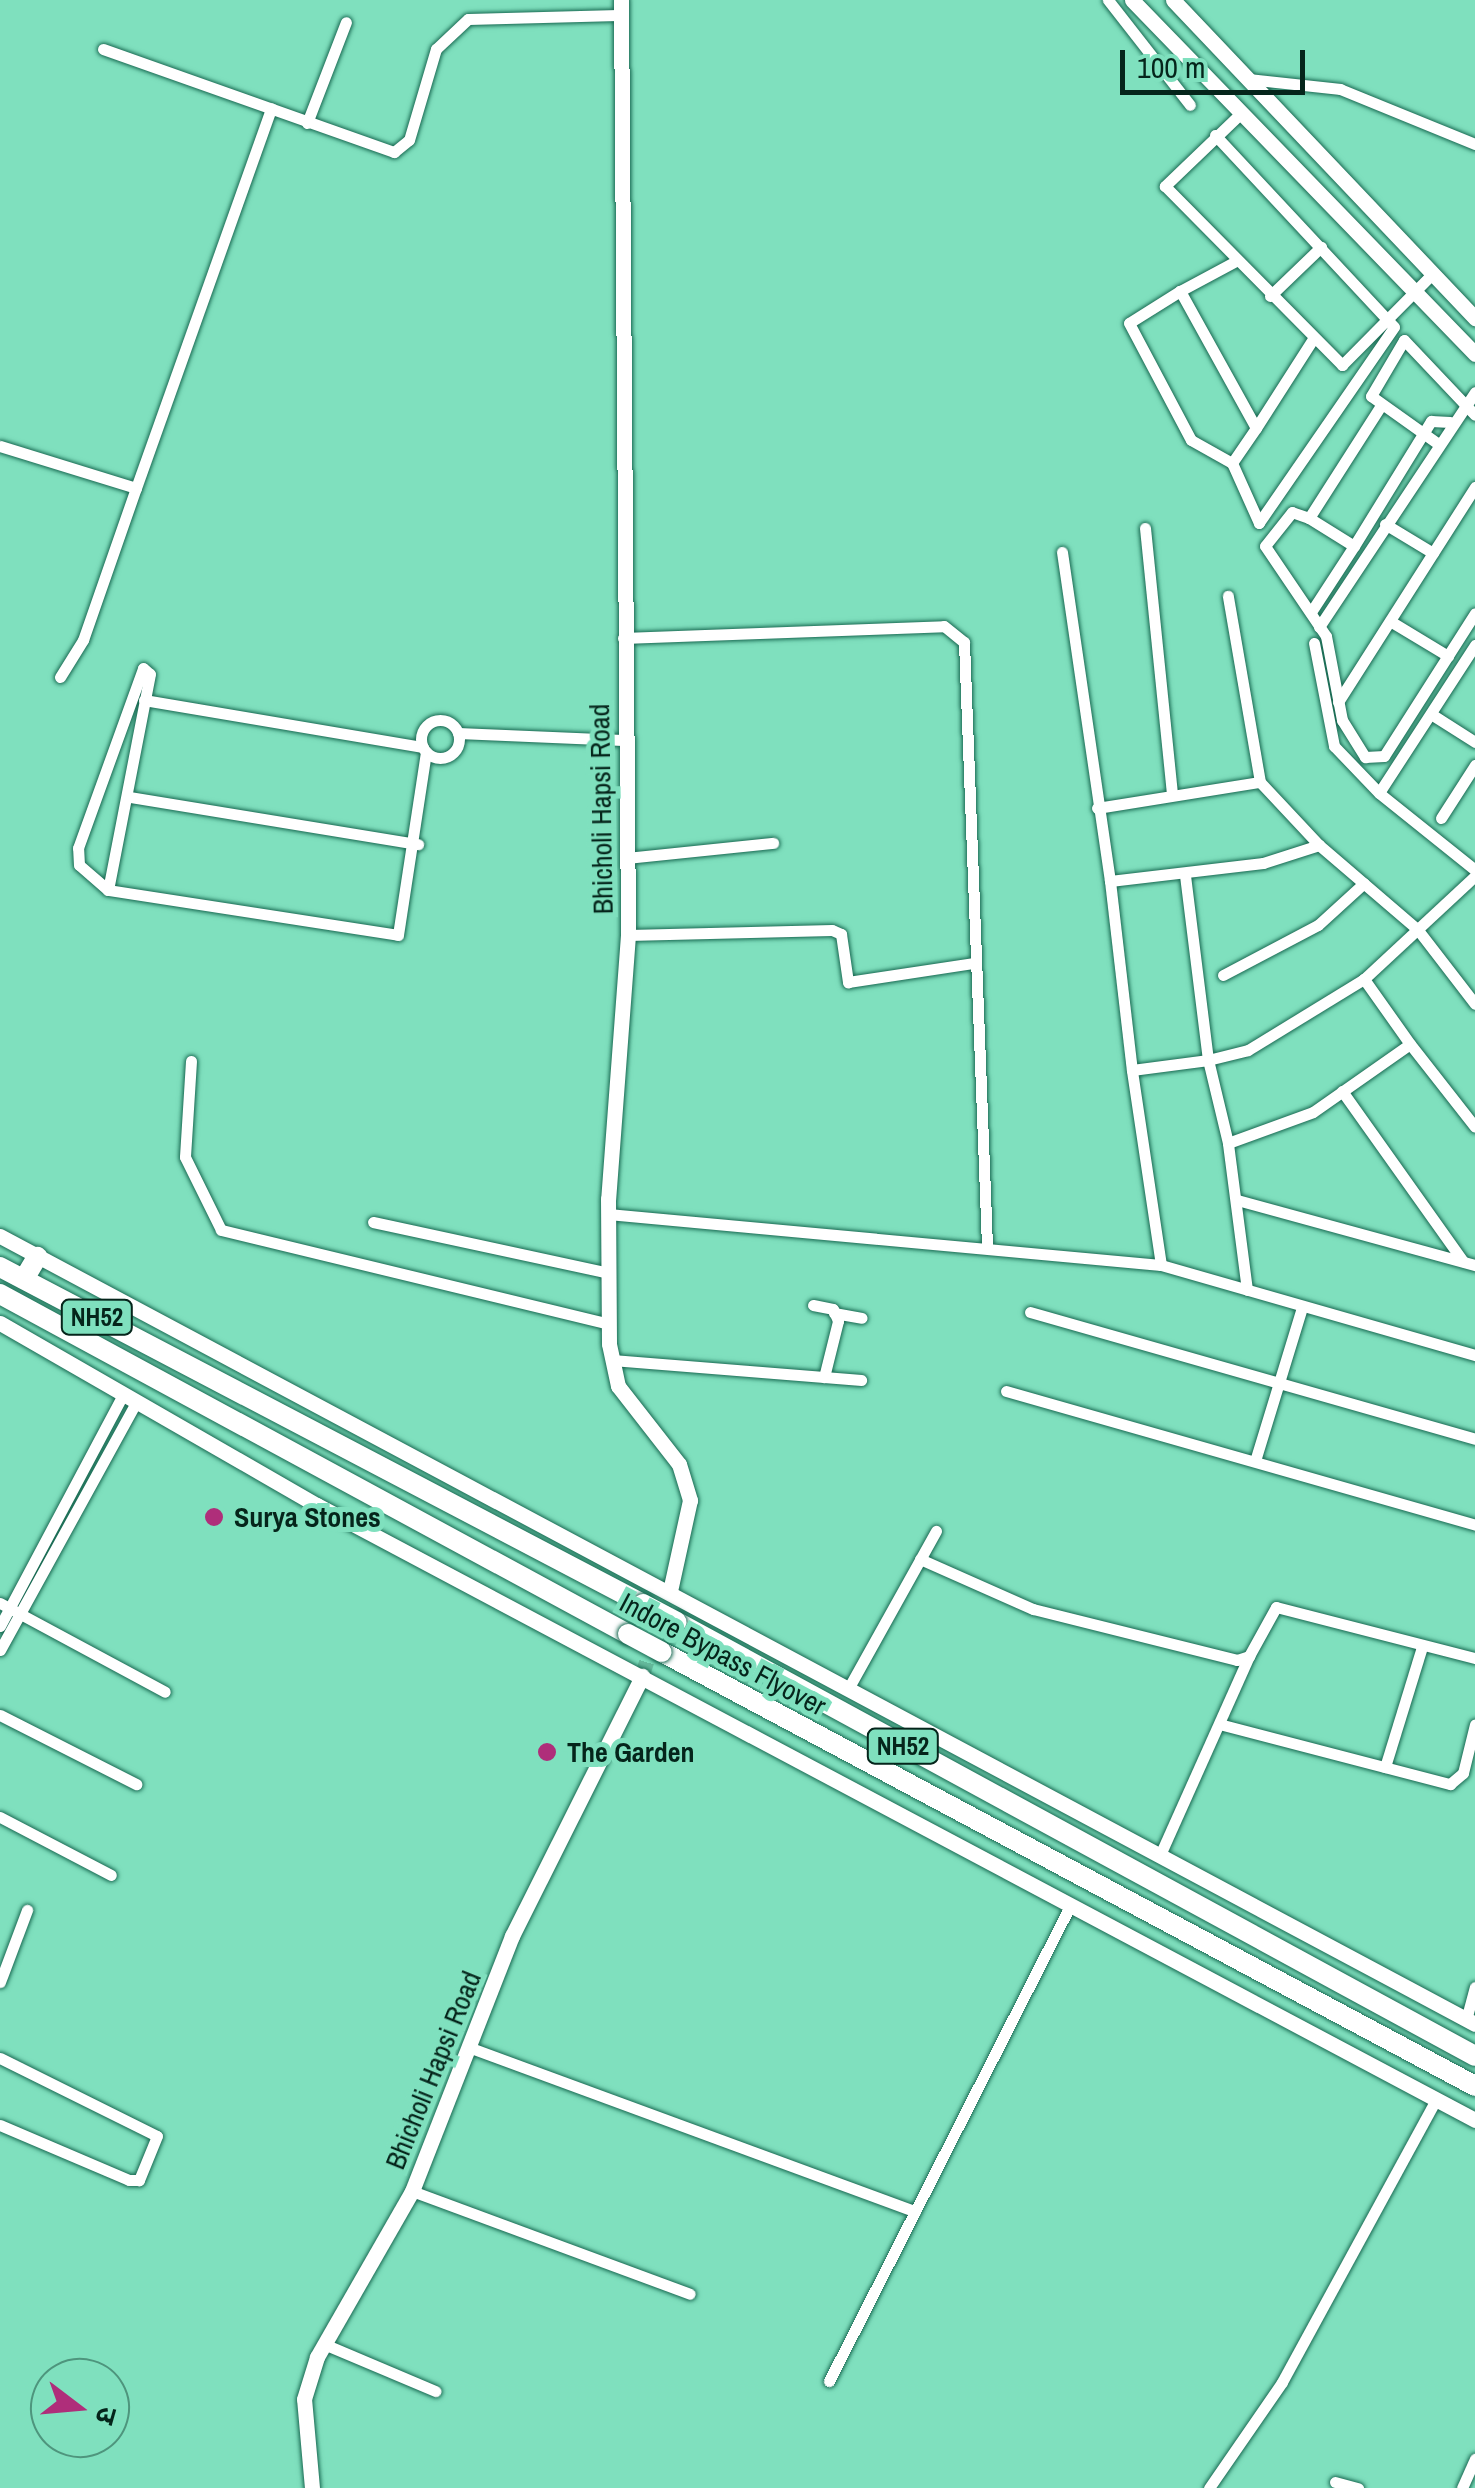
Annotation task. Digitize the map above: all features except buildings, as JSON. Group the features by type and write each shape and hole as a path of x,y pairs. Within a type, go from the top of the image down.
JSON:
{"highway":[{"path":"12,1273 36,1256"},
{"name":"Indore Bypass Flyover","path":"12,1273 1475,2056"},
{"name":"Indore Bypass Flyover","path":"0,1294 1475,2086"}],"street":[{"path":"1108,0 1190,105"},
{"path":"1132,0 1239,115 1475,354"},
{"path":"1173,0 1475,318"},
{"path":"102,48 394,152 409,140 436,49 468,19 620,7"},
{"name":"Bhicholi Hapsi Road","path":"620,7 628,935 608,1214 610,1324 612,1360 637,1417 679,1464 690,1500 670,1591"},
{"path":"308,123 346,22"},
{"path":"1248,78 1340,89 1475,144"},
{"path":"60,677 83,640 271,108"},
{"path":"1239,115 1165,184 1236,262 1342,365 1432,274"},
{"path":"1215,135 1394,328 1266,519 1255,521 1232,463 1191,440 1128,320 1236,262"},
{"path":"1270,296 1321,247"},
{"path":"1180,291 1256,428"},
{"path":"1232,463 1314,339"},
{"path":"1436,443 1380,407 1371,390 1404,340 1475,414"},
{"path":"1319,627 1463,402 1475,392"},
{"path":"1309,518 1380,407"},
{"path":"1311,612 1422,434 1432,421 1450,422"},
{"path":"0,446 136,488"},
{"path":"1338,702 1475,487"},
{"path":"1354,546 1292,512 1265,546 1319,627 1348,736 1378,760 1475,613"},
{"path":"1385,524 1433,553"},
{"path":"1145,528 1172,794"},
{"path":"1062,552 1162,1265"},
{"path":"1228,596 1260,782 1318,844 1418,930 1475,1004"},
{"path":"1390,621 1448,656"},
{"path":"623,638 944,626 958,633 987,1247"},
{"path":"1132,1070 1208,1060 1248,1050 1364,979 1475,873 1380,793 1334,746 1314,643"},
{"path":"1380,793 1475,645"},
{"path":"108,890 130,797 144,700 144,668 78,848 80,865 108,890 389,937 403,929 418,844 424,749 433,721 458,732 624,740"},
{"path":"144,700 452,754 458,732"},
{"path":"1431,714 1475,742"},
{"path":"1442,818 1475,765"},
{"path":"1097,808 1260,782"},
{"path":"130,797 418,844"},
{"path":"627,858 772,843"},
{"path":"1110,882 1185,875 1318,844"},
{"path":"1185,875 1208,1060 1228,1143 1247,1290"},
{"path":"1223,975 1318,926 1364,883"},
{"path":"628,935 832,930 842,934 848,982 973,963"},
{"path":"1364,979 1475,1127"},
{"path":"1228,1143 1282,1128 1410,1044"},
{"path":"191,1061 186,1157 221,1230 610,1324"},
{"path":"1342,1091 1469,1263"},
{"path":"1236,1200 1469,1263"},
{"path":"608,1214 1162,1265 1475,1355"},
{"path":"374,1222 609,1273"},
{"path":"0,1236 1471,2022 1475,1987"},
{"path":"812,1305 834,1314 862,1318"},
{"path":"1256,1460 1302,1307"},
{"path":"1030,1312 1475,1440"},
{"path":"824,1377 838,1334 834,1314"},
{"path":"0,1323 129,1399 1475,2120"},
{"path":"612,1360 861,1380"},
{"path":"1006,1391 1475,1524"},
{"path":"0,1626 129,1399"},
{"path":"848,1689 936,1531"},
{"path":"920,1559 1032,1609 1250,1656"},
{"path":"1160,1856 1276,1607 1475,1658"},
{"path":"0,1650 10,1608"},
{"path":"10,1608 166,1692"},
{"path":"1385,1767 1422,1647"},
{"name":"Bhicholi Hapsi Road","path":"312,2488 304,2400 324,2344 412,2190 512,1936 642,1676"},
{"path":"0,1716 136,1784"},
{"path":"1222,1725 1385,1767 1457,1781 1475,1724"},
{"path":"0,1816 111,1876"},
{"path":"829,2381 1071,1904"},
{"path":"0,1982 27,1910"},
{"path":"471,2048 915,2211"},
{"path":"0,2058 157,2136 139,2180 129,2180 1,2128"},
{"path":"1210,2488 1282,2382 1436,2100"},
{"path":"412,2190 690,2294"},
{"path":"324,2344 435,2391"},
{"path":"1462,2488 1475,2460"},
{"path":"1335,2482 1358,2488"}],"tunnel":[{"path":"642,1676 665,1604"}],"place":[{"name":"Surya Stones","path":"214,1517"},
{"name":"The Garden","path":"547,1752"}]}
